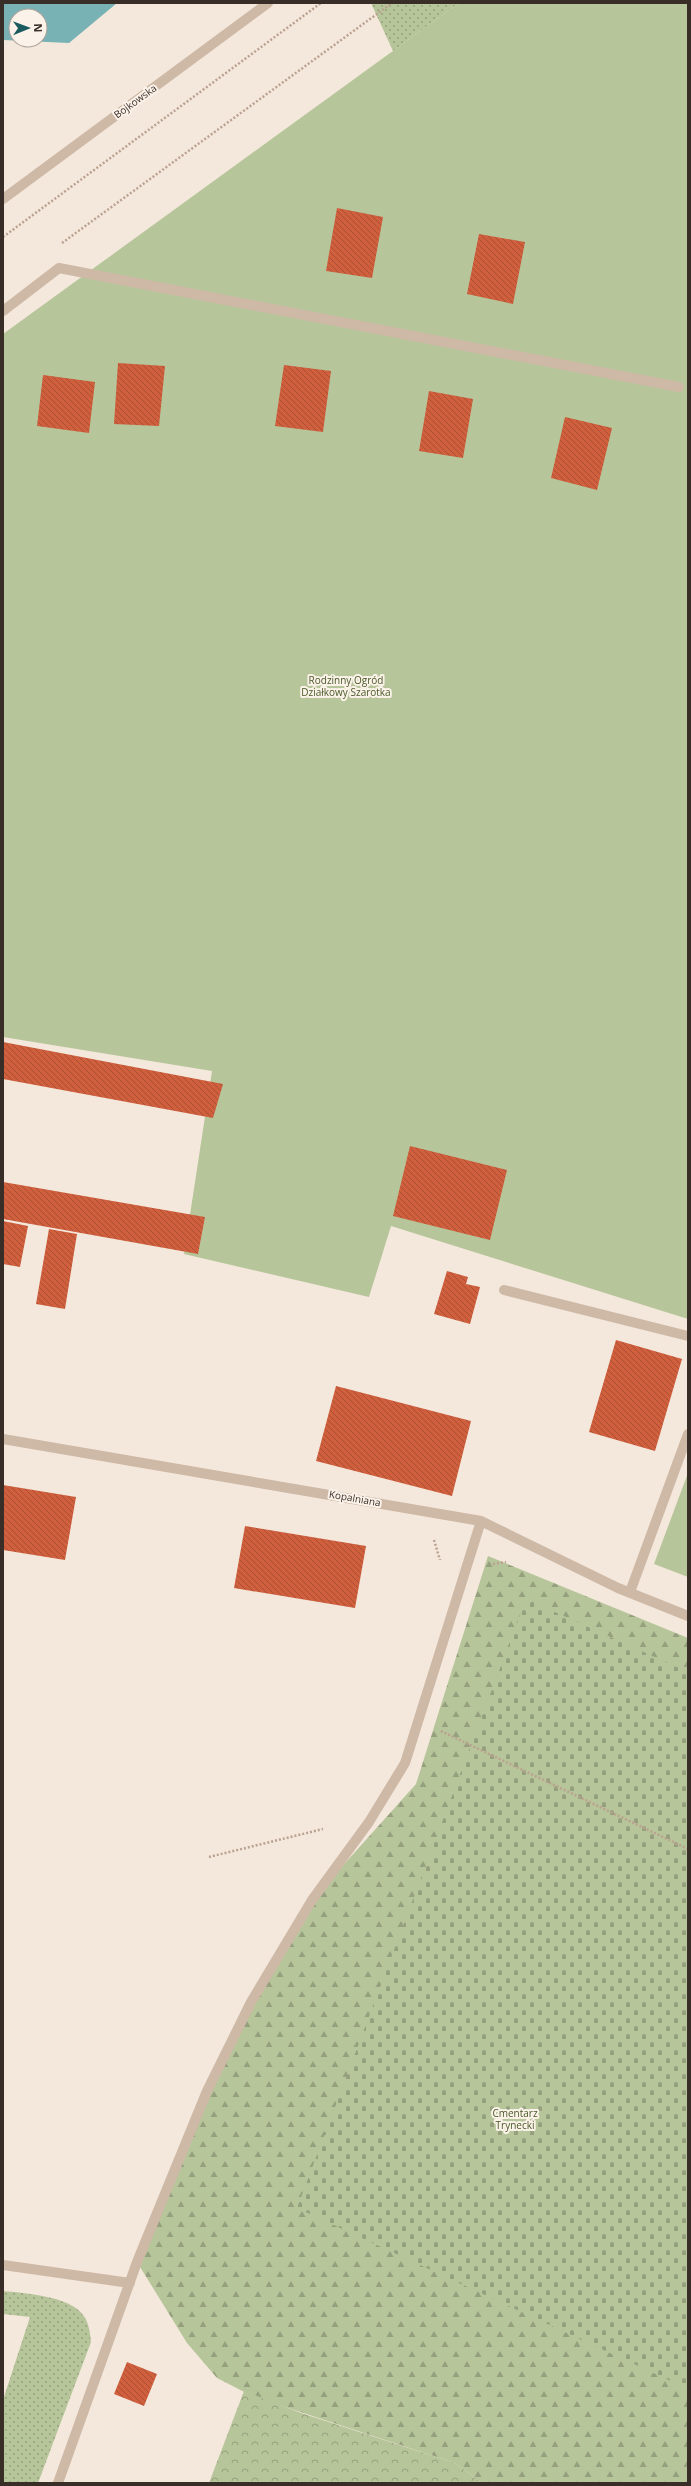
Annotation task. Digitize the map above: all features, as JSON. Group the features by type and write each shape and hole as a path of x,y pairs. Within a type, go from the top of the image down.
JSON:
{"street":[{"name":"Bojkowska","path":"3,199 268,3"},
{"path":"3,311 58,268 88,272 679,387"},
{"path":"504,1290 688,1336"},
{"path":"630,1592 688,1434"},
{"name":"Kopalniana","path":"3,1439 481,1521 630,1592 688,1616"},
{"path":"58,2483 130,2283 207,2091 251,2002 312,1900 369,1822 405,1763 481,1521"},
{"path":"3,2266 130,2283"}],"path":[{"path":"3,237 321,3"},
{"path":"55,248 392,3"},
{"path":"419,1720 688,1849"},
{"path":"209,1857 323,1829"}],"green space":[{"path":"371,3 459,3 393,51"},
{"name":"Rodzinny Ogród Działkowy Szarotka","path":"459,3 688,3 688,1319 391,1226 369,1297 184,1254 212,1071 3,1037 3,334"},
{"path":"688,1473 688,1577 654,1564"},
{"path":"488,1556 688,1638 688,2483 482,2483 455,2463 252,2396 217,2378 187,2343 137,2262 207,2091 312,1900 416,1784"},
{"name":"Cmentarz Trynecki","path":"526,1599 688,1672 688,2389 297,2208"},
{"path":"3,2291 46,2297 68,2304 77,2309 83,2315 87,2321 90,2331 91,2342 38,2483 3,2483 3,2400 30,2317 3,2314"},
{"path":"244,2391 301,2413 455,2463 482,2483 209,2483"}],"water":[{"path":"3,3 117,3 69,43 48,42 48,8 8,8 8,40 3,40"}],"building":[{"path":"337,208 383,217 372,278 326,271"},
{"path":"479,234 525,242 513,304 467,294"},
{"path":"118,363 165,366 159,426 114,424"},
{"path":"284,365 331,371 323,432 275,426"},
{"path":"43,375 95,382 89,433 37,426"},
{"path":"429,391 473,399 463,458 419,451"},
{"path":"565,417 612,428 597,490 551,478"},
{"path":"3,1042 223,1084 213,1118 3,1079"},
{"path":"410,1146 507,1170 490,1240 393,1216"},
{"path":"3,1182 205,1217 198,1254 3,1219"},
{"path":"3,1221 28,1226 20,1267 3,1264"},
{"path":"49,1229 77,1234 65,1309 36,1304"},
{"path":"447,1271 468,1277 466,1284 480,1287 470,1324 434,1314"},
{"path":"616,1340 682,1359 655,1451 589,1432"},
{"path":"336,1386 471,1421 452,1496 316,1461"},
{"path":"3,1485 76,1497 65,1560 3,1550"},
{"path":"245,1526 366,1546 355,1608 234,1588"},
{"path":"127,2362 157,2374 144,2406 114,2394"}]}
